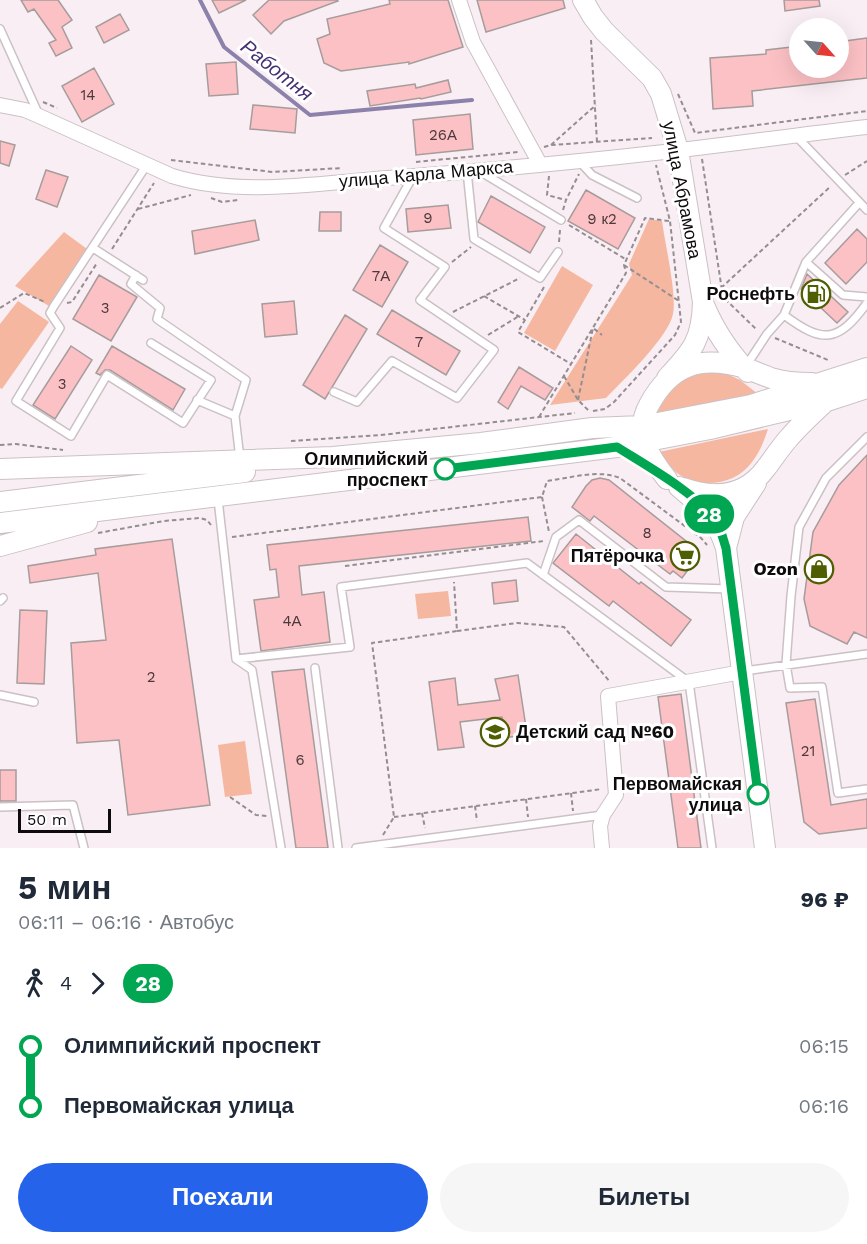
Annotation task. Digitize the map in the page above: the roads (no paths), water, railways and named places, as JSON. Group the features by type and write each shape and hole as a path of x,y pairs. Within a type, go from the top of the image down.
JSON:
{"main road":[{"name":"улица Абрамова","path":"583,0 592,17 652,78 661,94 678,150 703,302"},
{"path":"703,302 709,318 721,337 773,406 778,432 769,464 734,517 718,549"},
{"path":"616,426 636,412 690,353 698,338 703,302"},
{"path":"817,384 772,378 745,368 708,362 687,366 661,386 645,412 643,434 653,461 673,483 697,493 717,496 735,492 750,484 804,421 828,401"},
{"path":"773,406 817,384 867,368"},
{"path":"0,523 617,447 643,434 751,405 773,406 828,401 867,388"},
{"path":"0,502 256,471 333,458 616,426 643,434"},
{"path":"617,447 673,483 706,510 716,522 718,549 732,589 765,848"},
{"path":"0,469 333,458"},
{"path":"0,546 142,506"}],"street":[{"path":"459,0 473,42 544,168"},
{"name":"улица Карла Маркса","path":"0,105 39,116 146,166 195,183 221,186 270,187 414,169 472,170 580,165 678,150 867,127"},
{"path":"602,848 600,826 603,814 616,795 608,696 742,672"}],"lane":[{"path":"0,29 39,116"},
{"path":"795,135 867,210"},
{"path":"580,165 592,175 637,198"},
{"path":"146,166 50,313 60,328 16,401 71,436 107,375 183,423 211,380 151,343"},
{"path":"334,392 357,402 392,361 457,398 494,350 420,300 445,267 384,228 414,169"},
{"path":"472,170 561,220"},
{"path":"472,170 474,239 540,278 558,252"},
{"path":"745,368 767,334 784,315 806,262 860,203"},
{"path":"93,248 139,278 131,284 160,308 157,320 246,380 236,416 241,461"},
{"path":"806,262 843,295 867,297"},
{"path":"784,315 801,328 821,337 838,334 867,303"},
{"path":"197,400 236,416"},
{"path":"867,437 826,478 800,527 791,596 786,664 790,688 822,687 838,793 867,789"},
{"path":"218,496 236,659 252,670 281,848"},
{"path":"543,575 556,537 579,520 666,587 732,589"},
{"path":"236,659 350,647 341,587 527,563 689,682 712,848"},
{"path":"742,672 867,654"},
{"path":"315,668 338,848"},
{"path":"0,695 34,702"},
{"path":"0,807 73,805 84,848"},
{"path":"356,848 574,820 603,814"}],"waterway":[{"name":"Работня","path":"200,0 224,47 310,115 472,100"}],"place":[{"name":"Роснефть","path":"816,294"},
{"name":"Олимпийский проспект","path":"445,469"},
{"name":"Пятёрочка","path":"685,556"},
{"name":"Ozon","path":"819,569"},
{"name":"Детский сад №60","path":"495,732"},
{"name":"Первомайская улица","path":"758,794"}]}
